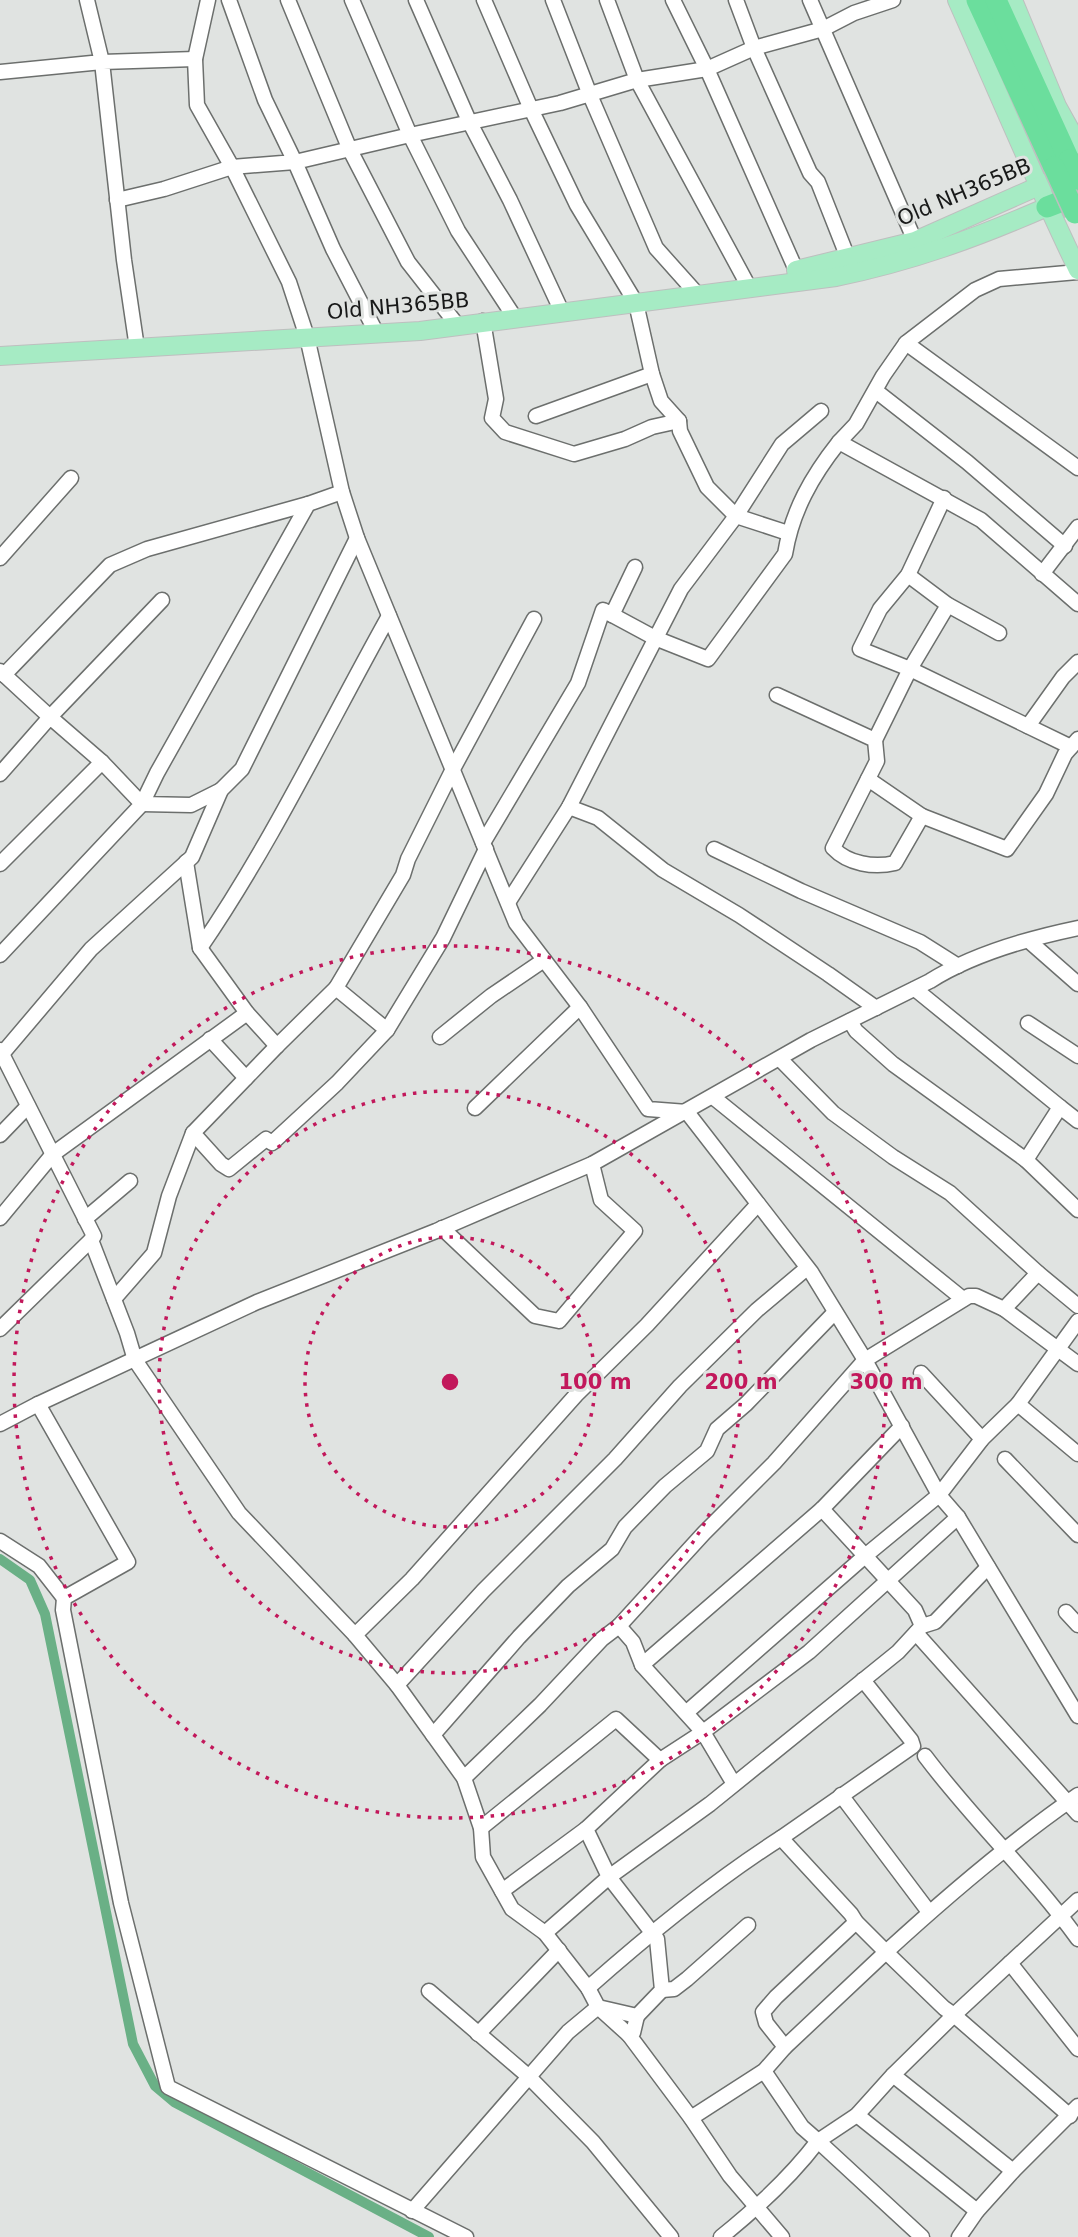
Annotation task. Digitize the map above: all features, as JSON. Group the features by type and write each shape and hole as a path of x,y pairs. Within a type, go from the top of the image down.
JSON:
{"highway":[{"path":"977,0 1071,164"},
{"path":"996,0 1071,164 1077,209 1047,207"}],"main road":[{"path":"957,0 1037,185 1078,271"},
{"path":"1013,0 1057,106 1071,164"},
{"name":"Old NH365BB","path":"0,356 420,331 751,289 848,258 915,241 1037,185 1071,164"},
{"name":"Old NH365BB","path":"797,275 836,277 889,267 941,251 1047,207"}],"street":[{"path":"87,0 102,62 137,348"},
{"path":"208,0 195,59 197,105 232,167 289,282 307,337 342,492 357,538 516,923 580,1007 648,1109 687,1112 807,1268 865,1360 939,1495 958,1517 1078,1716"},
{"path":"229,0 265,100 333,249 376,332"},
{"path":"288,0 350,150 408,262 458,326"},
{"path":"352,0 410,135 458,230 515,318"},
{"path":"416,0 469,121 510,200 562,312"},
{"path":"484,0 531,110 577,205 636,303 652,374 662,401 678,421 680,431 707,487 736,516 788,533"},
{"path":"553,0 590,95 656,248 698,295"},
{"path":"607,0 637,80 751,289"},
{"path":"673,0 707,69 797,275"},
{"path":"736,0 754,48 810,173 818,182 848,258"},
{"path":"810,0 915,241"},
{"path":"117,200 164,189 232,167 295,162 469,121 531,110 637,80 707,69 754,48 823,29 854,13 893,0"},
{"path":"0,72 102,62 195,59"},
{"path":"193,1133 221,1164 229,1169 266,1139 272,1143 337,1083 387,1030 443,938 485,846 578,683 603,610 655,639 708,659 785,554 788,533 813,474 856,424 883,376 906,344 975,290 999,279 1078,271"},
{"path":"483,321 496,399 492,418 505,432 574,454 625,439 652,427 678,421"},
{"path":"906,344 1078,468"},
{"path":"536,416 652,374"},
{"path":"876,391 967,462 1065,546"},
{"path":"509,901 569,807 681,589 736,516 782,444 821,411"},
{"path":"839,442 981,520 1078,604"},
{"path":"0,558 72,478"},
{"path":"222,790 191,804 142,804 102,762 2,673 110,565 147,549 342,492"},
{"path":"868,779 922,816 1007,849 1046,794 1065,754 1075,743 1028,726 910,669 860,649 880,609 908,575 944,498"},
{"path":"0,955 142,804 308,503"},
{"path":"1042,574 1078,527"},
{"path":"0,1329 94,1236 1,1052 91,949 192,858 222,790 242,769 357,538"},
{"path":"612,615 635,567"},
{"path":"908,575 948,605 999,633"},
{"path":"0,774 162,600"},
{"path":"922,816 895,863 876,866 842,858 834,848 877,761 875,740 910,669 948,605"},
{"path":"200,948 233,901 389,616"},
{"path":"114,1299 154,1253 169,1196 193,1133 336,988 403,875 408,859 453,769 534,619"},
{"path":"1028,726 1063,677 1078,662"},
{"path":"777,695 875,740"},
{"path":"0,864 102,762"},
{"path":"191,804 207,822"},
{"path":"569,807 598,818 663,870 739,915 876,1008"},
{"path":"714,849 920,942 958,966"},
{"path":"186,862 200,948 247,1013 277,1046"},
{"path":"0,1424 257,1302 592,1164 850,1021 958,966 1029,941 1078,928"},
{"path":"1029,941 1078,984"},
{"path":"440,1037 491,996 544,960"},
{"path":"336,988 387,1030"},
{"path":"915,989 1078,1121"},
{"path":"475,1108 580,1007"},
{"path":"0,1218 53,1154 247,1013"},
{"path":"850,1021 856,1031 893,1064 1026,1160 1078,1210"},
{"path":"1028,1023 1078,1056"},
{"path":"210,1039 246,1078"},
{"path":"780,1059 833,1113 893,1157 950,1193 1078,1306"},
{"path":"713,1097 963,1298"},
{"path":"0,1135 28,1106"},
{"path":"1026,1160 1060,1107"},
{"path":"442,1228 535,1316 559,1321 635,1231 601,1200 592,1164"},
{"path":"85,1219 130,1181"},
{"path":"355,1635 412,1579 576,1395 647,1325 758,1204"},
{"path":"91,1240 135,1360 239,1513 355,1635 397,1685 464,1778 481,1828 483,1857 512,1909 545,1933 588,1988 598,2007 629,2035 730,2176 782,2237"},
{"path":"397,1685 482,1591 615,1459 680,1386 757,1310 807,1268"},
{"path":"1004,1309 1038,1273"},
{"path":"464,1778 540,1705 602,1639 619,1626 704,1533 774,1463 865,1360 963,1298 976,1296 1004,1309 1078,1364"},
{"path":"433,1735 519,1637 568,1586 612,1549 625,1527 665,1486 706,1451 717,1429 746,1404 835,1312"},
{"path":"687,1712 939,1495 982,1439 1018,1404 1078,1321"},
{"path":"921,1373 982,1439"},
{"path":"38,1404 128,1562 64,1598"},
{"path":"1018,1404 1078,1454"},
{"path":"642,1665 822,1509 902,1426"},
{"path":"1005,1459 1078,1535"},
{"path":"822,1509 915,1610 919,1630 1073,1799 1078,1814"},
{"path":"502,1891 586,1829 660,1760 703,1732 809,1652 958,1517"},
{"path":"0,1541 39,1566 64,1598 63,1610 121,1903 168,2087 466,2237"},
{"path":"545,1933 609,1877 710,1804 898,1652 919,1630 935,1622 988,1567"},
{"path":"1066,1612 1078,1625"},
{"path":"619,1626 633,1642 642,1665 703,1732 734,1784"},
{"path":"588,1988 651,1932 747,1860 913,1745 863,1680"},
{"path":"481,1828 616,1719 660,1760"},
{"path":"925,1756 940,1777 1061,1915 1078,1939"},
{"path":"841,1795 929,1913"},
{"path":"691,2118 764,2071 785,2047 929,1913 1005,1849 1073,1799"},
{"path":"586,1829 609,1877 657,1939 662,1990"},
{"path":"781,1838 856,1922 944,2008 1074,2111 1013,2171 977,2211 959,2237"},
{"path":"721,2237 786,2179 818,2141 857,2115 954,2015 1078,1900"},
{"path":"785,2047 766,2023 763,2012 856,1922"},
{"path":"629,2035 633,2033 637,2016 662,1990 674,1989 748,1925"},
{"path":"478,2034 559,1950"},
{"path":"1010,1963 1078,2049"},
{"path":"429,1991 528,2076 593,2142 671,2237"},
{"path":"412,2211 568,2032 598,2007"},
{"path":"598,2007 637,2016"},
{"path":"764,2071 802,2127 922,2237"},
{"path":"893,2075 1013,2171"},
{"path":"857,2115 977,2211"}],"waterway":[{"path":"0,1559 30,1580 45,1614 133,2044 155,2086 174,2102 429,2237"}]}
